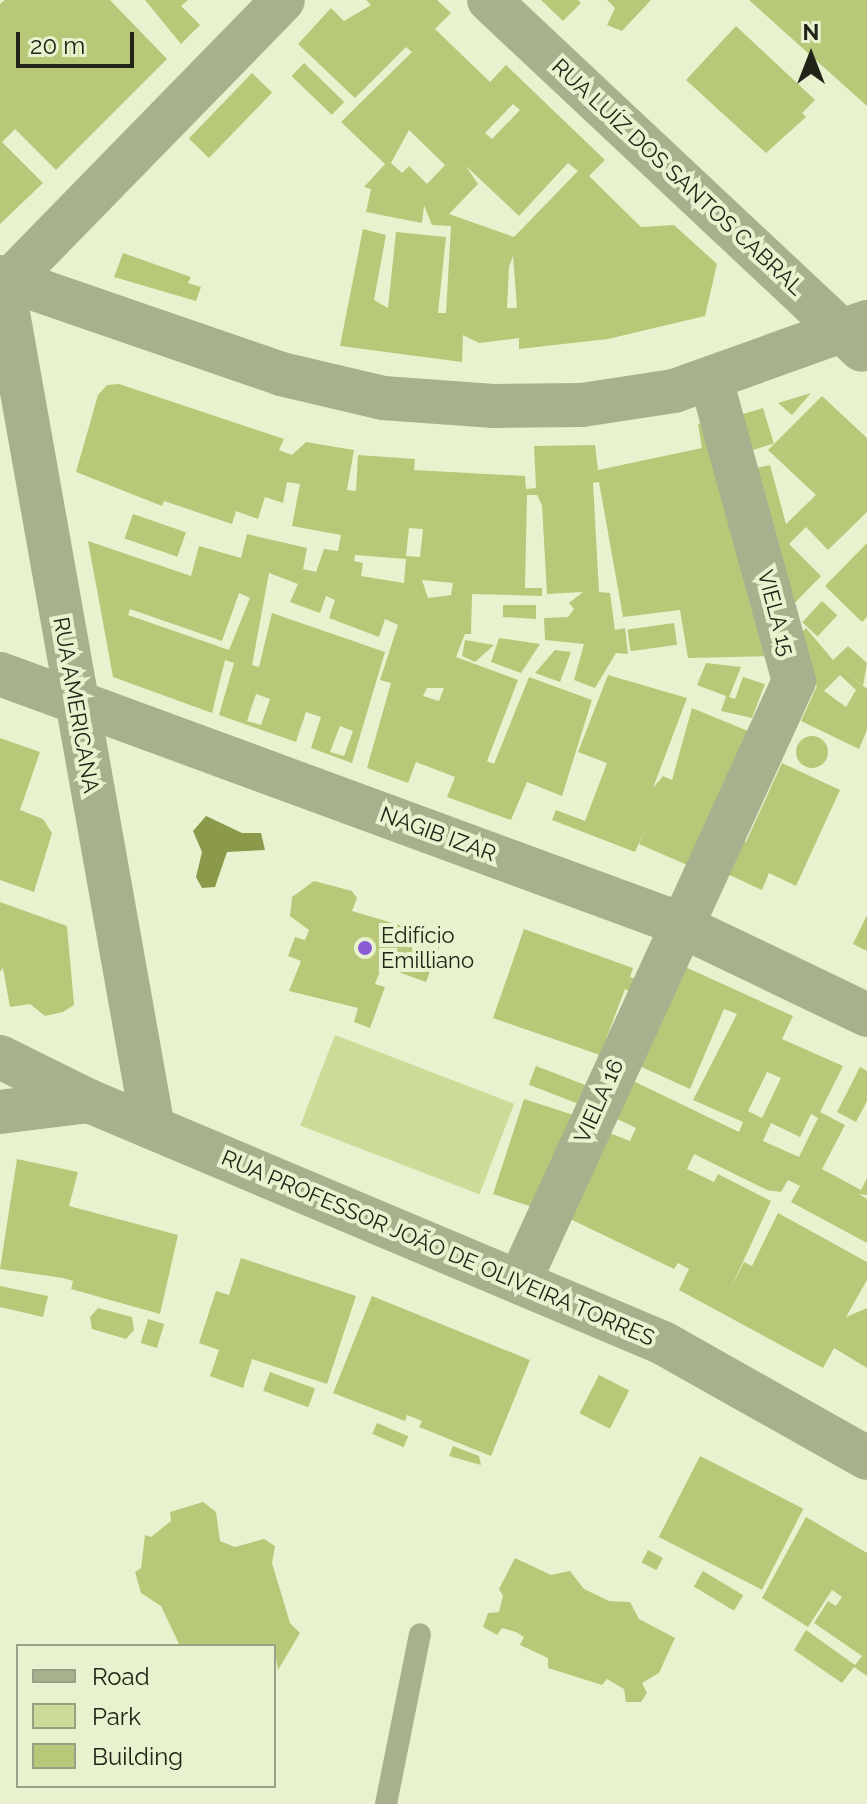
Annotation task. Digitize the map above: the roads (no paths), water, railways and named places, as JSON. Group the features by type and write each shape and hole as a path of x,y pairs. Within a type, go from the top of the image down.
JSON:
{"street":[{"path":"283,0 4,279 281,374 383,398 582,405 674,391 859,336"},
{"name":"RUA LUÍZ DOS SANTOS CABRAL","path":"489,0 859,336"},
{"name":"RUA AMERICANA","path":"4,279 153,1128"},
{"name":"VIELA 15","path":"678,924 794,681 711,379"},
{"name":"NAGIB IZAR","path":"0,674 678,924 867,1015"},
{"name":"VIELA 16","path":"521,1278 678,924"},
{"name":"RUA PROFESSOR JOÃO DE OLIVEIRA TORRES","path":"0,1057 89,1101 521,1278 663,1343 867,1458"},
{"path":"0,1112 89,1101"}],"lane":[{"path":"386,1804 420,1634"}],"place":[{"name":"Edifício Emilliano","path":"365,948"}]}
